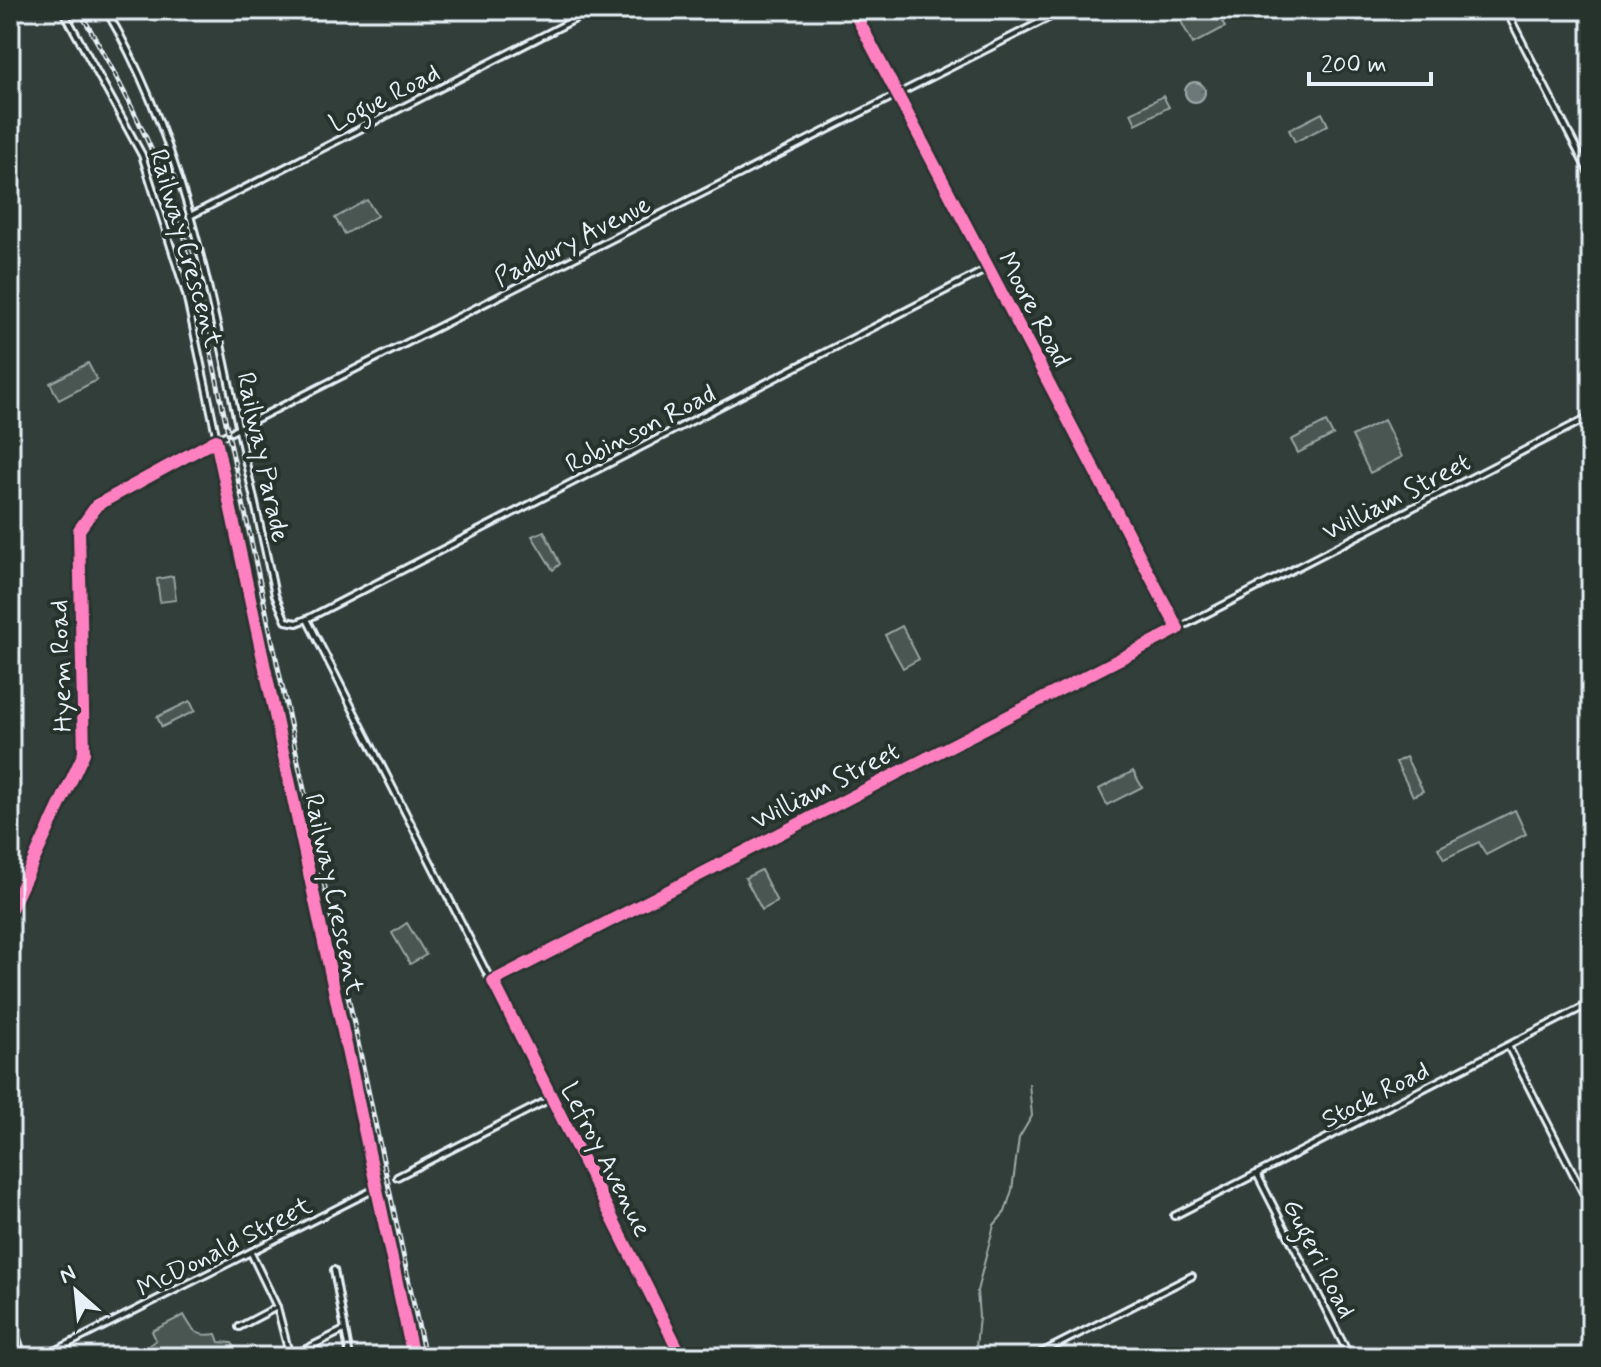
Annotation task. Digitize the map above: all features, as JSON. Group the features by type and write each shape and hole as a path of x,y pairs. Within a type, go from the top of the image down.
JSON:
{"highway":[{"path":"10,1323 19,1357"},
{"path":"10,1338 19,1357"}],"street":[{"name":"Railway Crescent","path":"63,10 125,117 157,193 186,294 413,1357"},
{"name":"Railway Parade","path":"106,10 146,82 190,216 212,296 281,612 286,621 297,623 307,619"},
{"name":"Logue Road","path":"190,216 593,10"},
{"name":"Moore Road","path":"853,10 1178,629"},
{"name":"Padbury Avenue","path":"97,505 239,428 1064,10"},
{"path":"1506,10 1591,177"},
{"name":"Robinson Road","path":"307,619 989,268"},
{"name":"William Street","path":"493,981 1591,416"},
{"name":"Hyem Road","path":"10,911 84,753 79,530 97,505"},
{"name":"Lefroy Avenue","path":"307,619 682,1357"},
{"name":"Stock Road","path":"1174,1216 1591,1003"},
{"path":"1508,1046 1591,1208"},
{"path":"397,1177 552,1098"},
{"name":"Gugeri Road","path":"1257,1174 1350,1357"},
{"name":"McDonald Street","path":"45,1357 375,1189"},
{"path":"251,1253 277,1307 290,1357 344,1330"},
{"path":"334,1270 350,1357"},
{"path":"1033,1357 1192,1276"},
{"path":"239,1327 277,1307"}],"shaded area":[{"path":"1216,10 1225,27 1193,44 1176,12"},
{"path":"1163,96 1169,107 1136,124 1131,113"},
{"path":"1322,113 1328,125 1295,142 1289,130"},
{"path":"367,200 377,216 345,234 335,218"},
{"path":"88,363 97,380 59,400 50,383"},
{"path":"1384,420 1402,457 1370,473 1352,436"},
{"path":"1326,422 1333,435 1298,453 1291,440"},
{"path":"544,531 560,564 553,570 532,536"},
{"path":"173,576 176,600 160,602 157,579"},
{"path":"902,626 919,659 903,668 885,635"},
{"path":"190,701 195,711 162,727 157,717"},
{"path":"1406,757 1423,791 1413,796 1396,762"},
{"path":"1133,771 1142,787 1107,805 1099,789"},
{"path":"1515,810 1526,834 1486,855 1479,842 1444,859 1438,848"},
{"path":"761,870 777,902 762,910 745,878"},
{"path":"407,923 426,955 410,964 392,933"},
{"path":"184,1315 196,1332 216,1334 219,1342 232,1343 242,1357 141,1357 139,1353 156,1340 152,1331"}],"water":[{"path":"1195,82 1202,85 1205,92 1202,99 1195,102 1188,99 1185,92 1188,85"}],"waterway":[{"path":"975,1357 979,1317 977,1291 994,1225 1005,1212 1012,1190 1019,1138 1032,1116 1029,1084"}],"railway":[{"path":"79,10 142,129 180,221 190,254 425,1357"}],"cycle path":[{"path":"682,1357 493,981 1178,629 853,10"},
{"path":"10,911 84,753 79,530 97,505 216,440 413,1357"}]}
